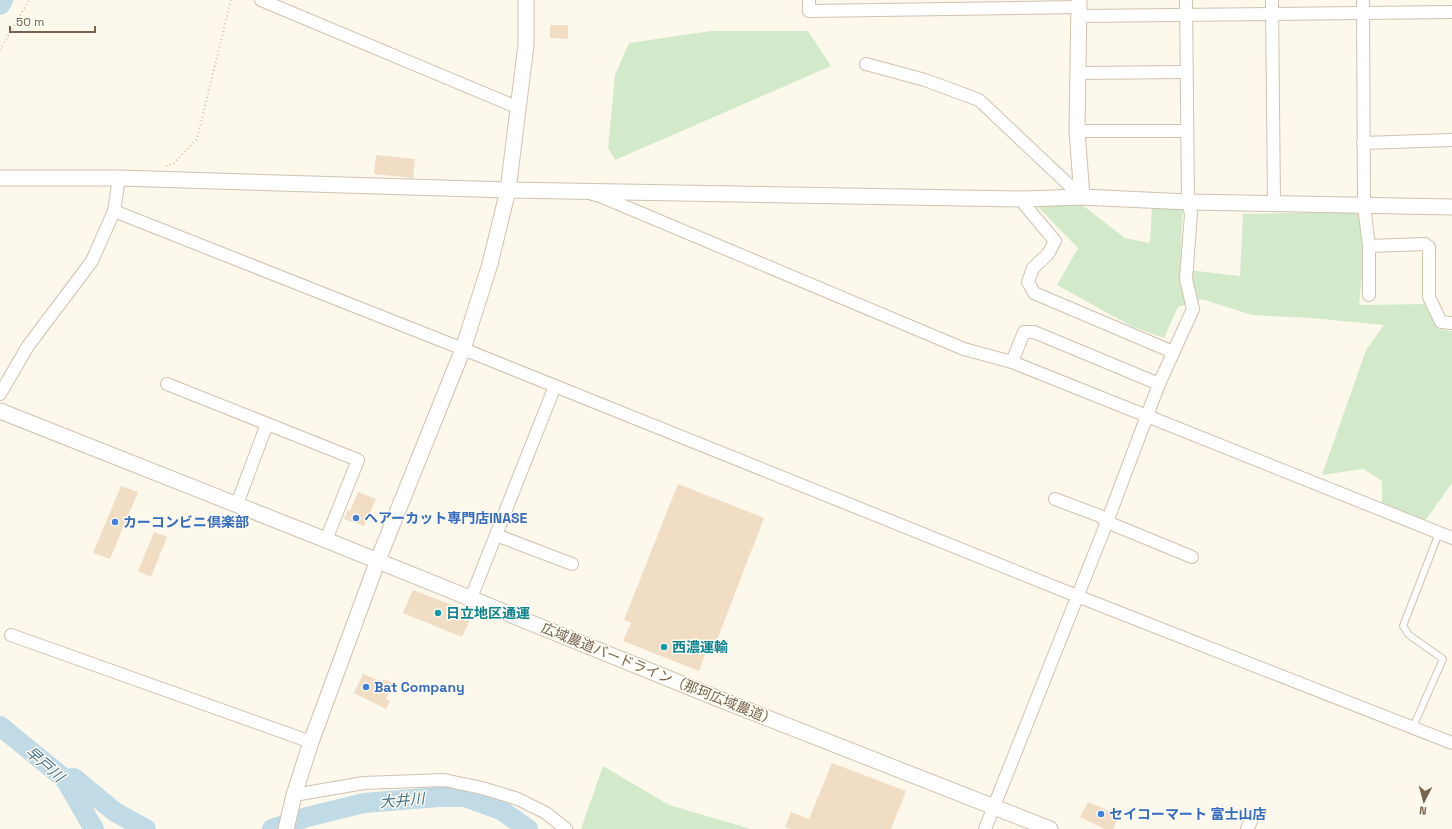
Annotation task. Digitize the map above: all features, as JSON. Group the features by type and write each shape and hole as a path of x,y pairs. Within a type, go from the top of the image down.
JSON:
{"street":[{"path":"261,0 519,108"},
{"path":"286,829 294,795 311,742 378,560 463,349 490,264 508,190 526,45 526,0"},
{"path":"809,0 809,11 897,5 988,4 1079,7 1186,14 1452,12"},
{"path":"985,829 1107,522 1159,384 1192,309 1186,279 1191,214 1188,202 1186,0"},
{"path":"1272,0 1274,204"},
{"path":"1363,0 1364,206 1369,246 1369,295"},
{"path":"1079,7 1077,131 1081,190"},
{"path":"866,64 925,80 979,100 1070,186 1081,190 1188,202 1452,207"},
{"path":"1078,73 1186,72"},
{"path":"1077,131 1187,131"},
{"path":"1363,143 1452,140"},
{"path":"0,178 119,178 581,192 1025,200 1081,190"},
{"path":"0,394 28,346 92,261 114,211 119,178"},
{"path":"581,192 608,199 964,349 1012,362 1452,538"},
{"path":"1025,200 1024,204 1055,241 1048,254 1032,268 1028,282 1034,293 1173,352"},
{"path":"114,211 463,349 1077,596 1452,743"},
{"path":"1369,246 1424,244 1429,246 1429,296 1441,322 1452,323"},
{"path":"1012,362 1024,332 1034,332 1159,384"},
{"path":"167,384 358,460 326,540"},
{"path":"470,598 555,386"},
{"name":"広域農道バードライン（那珂広域農道）","path":"0,411 378,560 719,699 1050,829"},
{"path":"237,504 267,424"},
{"path":"1055,499 1100,516 1107,522 1192,557"},
{"path":"496,535 572,564"},
{"path":"11,635 311,742"},
{"path":"294,795 364,783 444,780 482,788 518,799 546,813 566,829"}],"lane":[{"path":"1412,727 1443,659 1409,635 1403,626 1439,533"}],"path":[{"path":"0,50 29,0"},
{"path":"162,168 174,163 197,139 231,0"}],"green space":[{"path":"711,31 808,31 831,66 615,160 608,148 615,75 629,43"},
{"path":"1081,204 1125,238 1150,243 1152,205 1183,207 1180,269 1240,276 1243,214 1360,212 1364,255 1359,305 1427,304 1437,329 1452,331 1452,483 1425,521 1382,506 1382,481 1363,469 1322,475 1366,350 1384,325 1311,318 1252,315 1202,299 1178,307 1164,338 1133,327 1057,285 1078,248 1037,206"},
{"path":"603,766 669,805 751,829 581,829"}],"building":[{"path":"550,25 568,25 568,39 550,38"},
{"path":"376,155 415,159 413,178 374,174"},
{"path":"678,484 764,518 712,653 706,651 699,671 623,641 631,623 624,620"},
{"name":"カーコンビニ倶楽部","path":"121,486 138,492 110,559 93,553"},
{"path":"358,492 376,499 364,526 344,519 348,510 350,511"},
{"path":"154,532 167,537 151,577 138,571"},
{"name":"日立地区通運","path":"413,590 473,613 462,637 403,613"},
{"path":"363,674 382,682 383,679 394,683 386,699 390,700 386,709 354,693"},
{"path":"832,763 906,791 891,829 790,829 785,827 791,812 809,819"},
{"path":"1088,802 1119,815 1113,829 1105,829 1080,817"}],"waterway":[{"name":"早戸川","path":"0,5 3,0"},
{"name":"早戸川","path":"0,726 65,779 94,829"},
{"name":"大井川","path":"65,779 74,778 115,812 146,829"},
{"name":"大井川","path":"272,829 307,817 364,803 438,797 465,797 501,810 528,829"}],"place":[{"name":"ヘアーカット専門店INASE","path":"356,518"},
{"name":"カーコンビニ倶楽部","path":"115,522"},
{"name":"日立地区通運","path":"438,613"},
{"name":"西濃運輸","path":"664,647"},
{"name":"Bat Company","path":"366,687"},
{"name":"セイコーマート 富士山店","path":"1101,814"}]}
